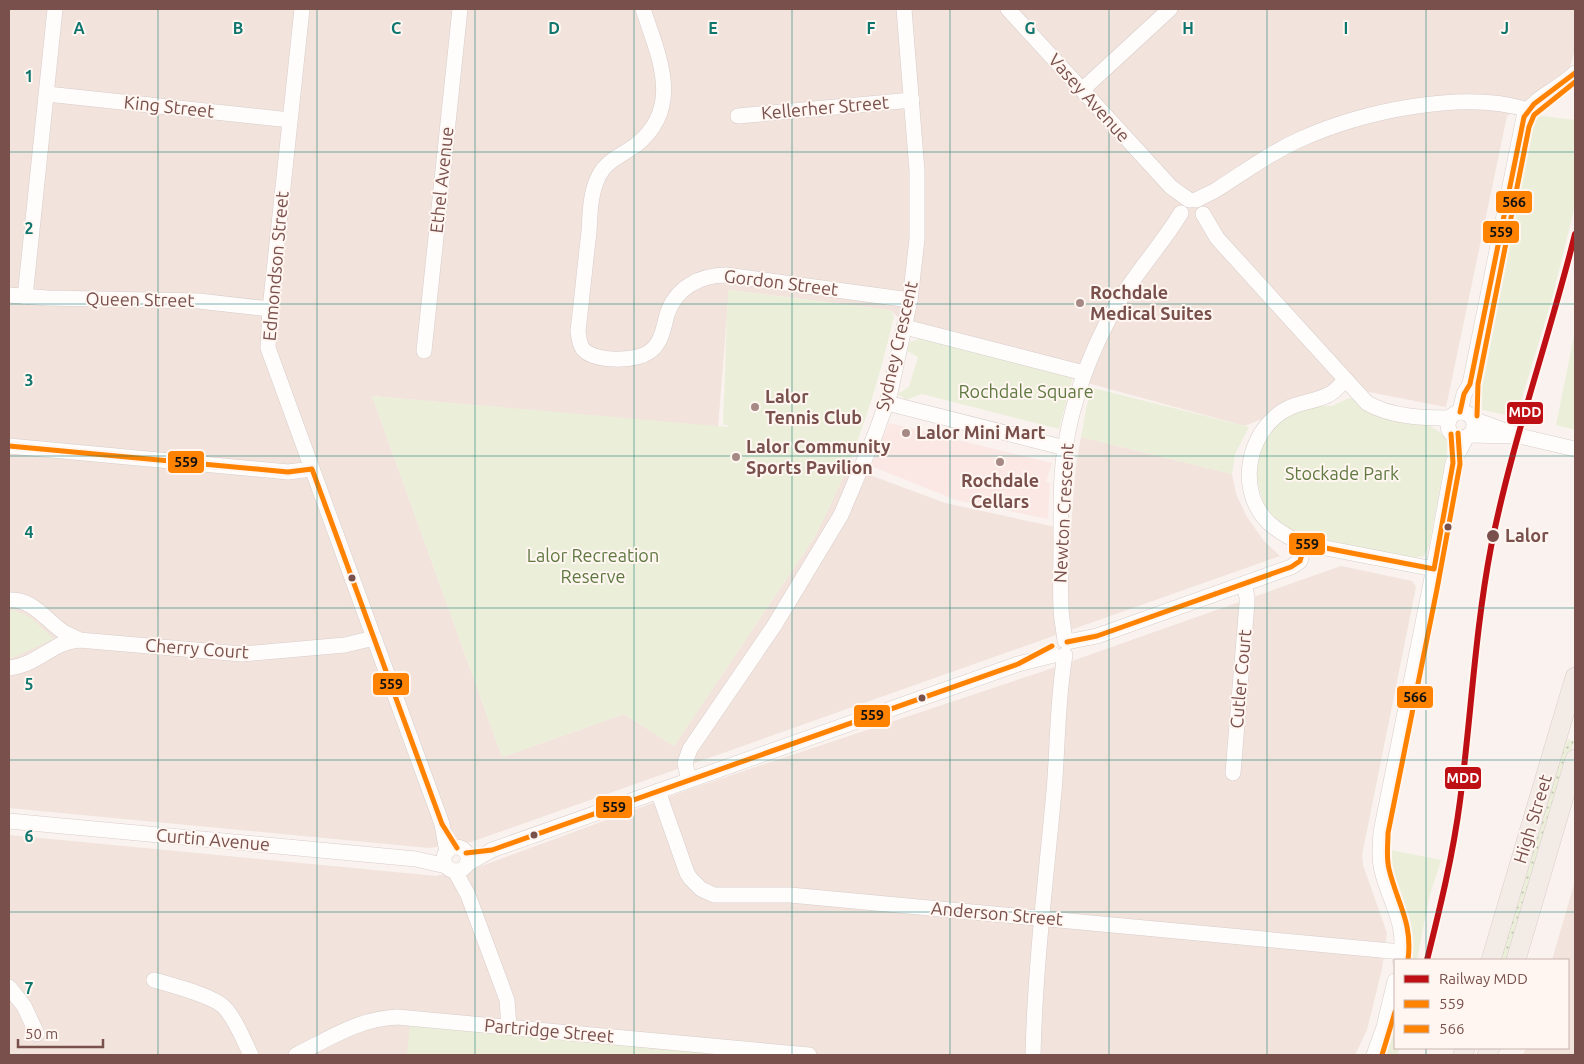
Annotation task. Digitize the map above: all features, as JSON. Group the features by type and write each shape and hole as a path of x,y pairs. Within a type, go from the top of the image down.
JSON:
{"main road":[{"name":"High Street","path":"1491,959 1575,677"},
{"name":"High Street","path":"1516,959 1575,759"}],"street":[{"path":"25,297 55,9"},
{"name":"Edmondson Street","path":"302,9 270,309 268,348 507,1000 509,1027"},
{"name":"Ethel Avenue","path":"424,351 460,9"},
{"name":"Gordon Street","path":"643,9 662,64 664,76 661,111 647,134 637,145 609,162 597,178 592,200 578,331 580,345 590,355 598,357 638,358 647,353 660,340 667,315 675,298 691,284 707,277 726,275 910,300"},
{"name":"Sydney Crescent","path":"689,780 685,763 690,749 774,626 841,515 862,469 887,404 910,300 918,205 904,9"},
{"name":"Vasey Avenue","path":"1008,9 1367,403 1390,412 1458,421"},
{"path":"1082,90 1170,9"},
{"path":"1401,956 1402,937 1400,920 1382,871 1380,855 1381,832 1434,569 1453,463 1458,421 1464,394 1470,384 1519,137 1528,110 1575,73"},
{"name":"King Street","path":"47,94 290,120"},
{"name":"Kellerher Street","path":"738,116 912,100"},
{"name":"Newton Crescent","path":"1033,1055 1034,1008 1057,760 1060,687 1061,505 1065,448 1084,373 1103,330 1117,304 1142,267 1168,235 1192,211 1250,166 1301,139 1348,121 1409,107 1450,103 1500,104 1528,110"},
{"name":"Queen Street","path":"9,295 198,301 270,309"},
{"path":"905,327 1084,373"},
{"path":"1350,385 1316,400 1298,404 1285,410 1269,423 1256,442 1249,467 1250,486 1261,514 1282,534 1305,544 1434,569"},
{"path":"887,404 1065,448"},
{"path":"1458,421 1575,449"},
{"path":"1458,421 1458,438 1468,436 1519,436"},
{"path":"1453,463 1468,436"},
{"path":"9,446 288,472 312,469"},
{"name":"Curtin Avenue","path":"9,821 416,860 456,859 492,850 1244,584 1296,564 1302,557 1305,544"},
{"name":"Cutler Court","path":"1233,774 1248,597 1244,584"},
{"name":"Cherry Court","path":"9,600 19,600 30,605 65,633 79,640"},
{"name":"Cherry Court","path":"9,668 24,665 58,646 79,640 242,654 345,645 374,638"},
{"name":"Anderson Street","path":"658,791 687,873 695,884 714,895 790,894 1042,918 1401,956"},
{"path":"154,980 217,1002 224,1007 251,1055"},
{"path":"1374,1055 1384,1027 1394,985"},
{"path":"9,987 21,1002 37,1034"},
{"name":"Partridge Street","path":"296,1055 358,1024 382,1018 415,1018 807,1055"}],"shaded area":[{"path":"9,9 1575,9 1575,49 1569,71 1507,116 1446,407 1338,386 1245,426 922,338 890,310 729,290 718,427 372,396 502,757 624,714 674,746 814,538 848,467 945,503 1051,526 1071,528 1076,466 1081,437 1232,474 1236,494 1247,517 1264,541 1280,556 471,842 429,848 9,808"},
{"path":"889,423 1052,463 1046,482 1050,483 1048,519 956,500 871,466"},
{"path":"1341,566 1412,581 1416,587 1362,855 1363,865 1387,933 1382,969 1367,1030 1355,1055 9,1055 9,835 436,876 476,868 693,788 1041,672"},
{"path":"1575,881 1575,1055 1523,1055 1526,1049 1569,1049 1569,959 1552,959"}],"green space":[{"path":"1535,115 1575,120 1575,199 1552,299 1516,417 1478,409"},
{"name":"Lalor Recreation Reserve","path":"728,290 890,310 894,316 871,402 851,457 828,511 814,538 674,746 624,714 502,757 372,396 728,427 728,425 723,425"},
{"path":"1575,331 1575,430 1556,425"},
{"name":"Rochdale Square","path":"922,338 1069,374 1072,380 1059,429 922,394 906,400 898,394 909,387 918,357 907,351 910,342"},
{"name":"Stockade Park","path":"1093,388 1249,427 1235,454 1232,474 1081,437 1087,404"},
{"name":"Stockade Park","path":"1349,398 1375,412 1431,427 1440,432 1447,440 1447,451 1429,546 1424,556 1412,558 1311,538 1289,531 1270,515 1263,503 1255,471 1263,437 1277,420 1311,406 1332,406"},
{"path":"13,610 30,617 54,639 12,658 9,657 9,611"},
{"path":"1568,739 1574,741 1509,959 1497,959 1551,778"},
{"path":"1386,849 1441,860 1429,898 1417,959 1406,959 1409,933 1391,877"},
{"path":"1394,1006 1394,1049 1399,1049 1398,1054 1380,1055"},
{"path":"410,1024 722,1055 407,1055"}],"rail line":[{"name":"MDD","path":"1427,959 1454,841 1464,769 1481,610 1491,547 1509,468 1575,234"}],"transit line":[{"name":"559","path":"1460,412 1464,394 1470,384 1524,117 1534,104 1575,73"},
{"name":"566","path":"1477,416 1478,384 1529,127 1534,115 1575,82"},
{"name":"566","path":"1408,959 1409,947 1406,923 1388,864 1388,833 1460,464 1458,433"},
{"name":"559","path":"1067,642 1097,636 1291,567 1300,561 1305,544 1434,569 1453,463 1451,434"},
{"name":"559","path":"9,446 288,472 312,469 442,824 457,848"},
{"name":"559","path":"466,853 492,850 1018,664 1052,646"},
{"name":"566","path":"1382,1055 1394,1015"}],"place":[{"name":"Rochdale Medical Suites","path":"1080,303"},
{"name":"Lalor Tennis Club","path":"755,407"},
{"name":"Lalor Mini Mart","path":"906,433"},
{"name":"Lalor Community Sports Pavilion","path":"736,457"},
{"name":"Rochdale Cellars","path":"1000,462"},
{"name":"Lalor","path":"1493,536"}]}
